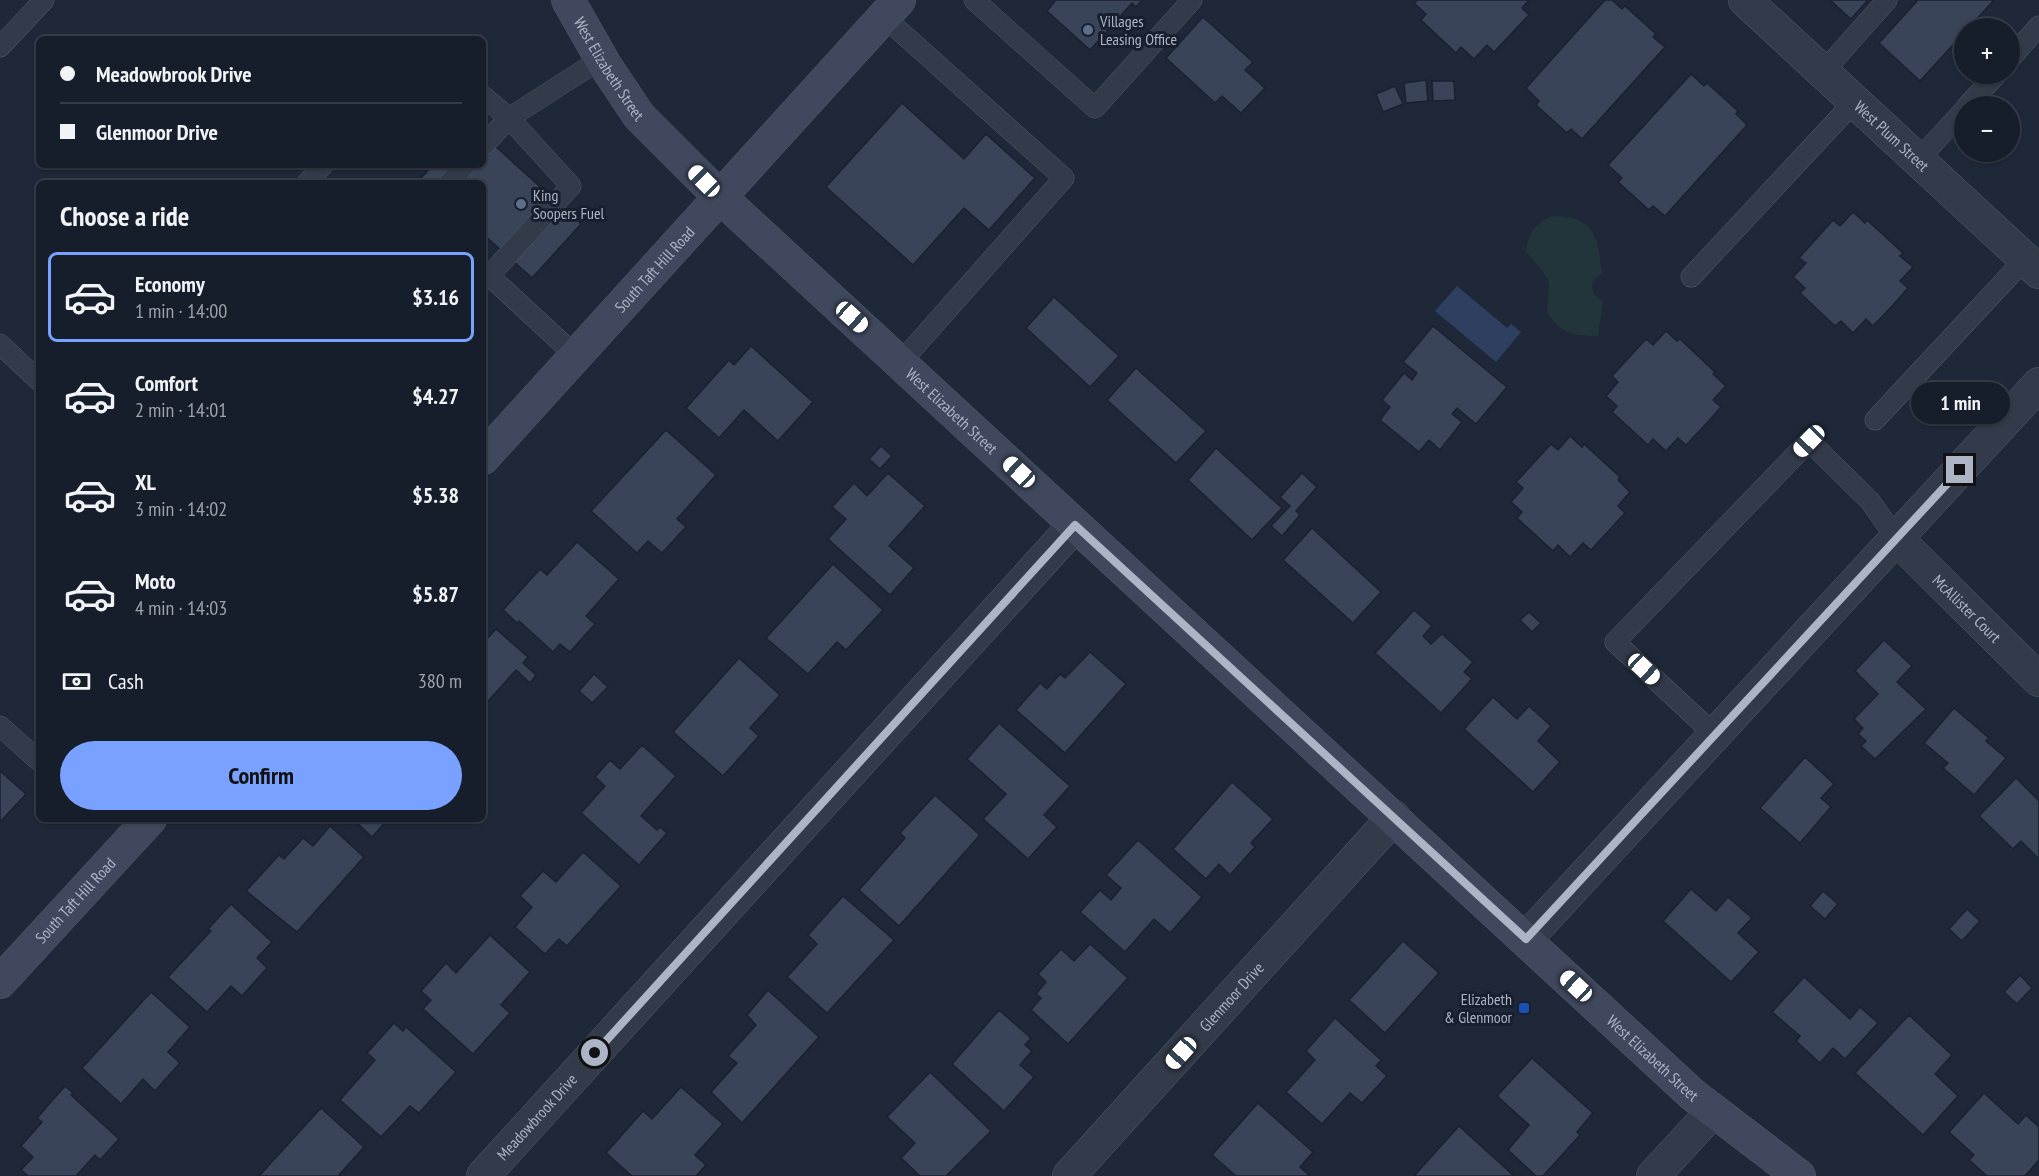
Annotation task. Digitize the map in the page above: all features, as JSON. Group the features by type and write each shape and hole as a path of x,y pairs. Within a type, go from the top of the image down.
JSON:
{"main road":[{"name":"West Elizabeth Street","path":"568,0 601,59 639,116 719,196 1713,1111 1799,1176"},
{"name":"South Taft Hill Road","path":"486,455 891,9"},
{"name":"South Taft Hill Road","path":"0,982 143,822"}],"street":[{"name":"West Plum Street","path":"1745,0 2032,266"},
{"path":"1526,939 2039,384"},
{"name":"Meadowbrook Drive","path":"483,1176 1075,525"},
{"name":"McAllister Court","path":"1896,538 2039,680"},
{"name":"Glenmoor Drive","path":"1069,1176 1394,817"},
{"path":"1653,1176 1713,1111"}],"lane":[{"path":"0,47 44,0"},
{"path":"974,0 1095,108 1192,0"},
{"path":"1823,72 1887,0"},
{"path":"891,9 1064,178 901,362"},
{"path":"2020,48 2039,26"},
{"path":"486,143 509,118 601,59"},
{"path":"1977,96 1988,84"},
{"path":"486,99 509,118 571,186 486,273 576,356"},
{"path":"1691,277 1855,101"},
{"path":"1918,160 1954,121"},
{"path":"310,180 320,168"},
{"path":"452,180 462,168"},
{"path":"1875,420 2032,266"},
{"path":"0,344 36,378"},
{"path":"1714,735 1615,642 1809,441 1870,501 1896,538"},
{"path":"0,726 36,756"}],"green space":[{"path":"1552,216 1567,217 1586,224 1596,239 1602,274 1596,277 1592,285 1593,293 1603,302 1598,336 1582,336 1568,332 1557,325 1547,312 1549,283 1543,271 1526,252 1533,230"}],"water":[{"path":"1457,286 1507,328 1511,324 1521,332 1496,362 1435,311"}],"building":[{"name":"Villages Leasing Office","path":"1056,0 1142,0 1136,7 1132,3 1090,50 1047,11"},
{"path":"1417,0 1529,0 1522,8 1529,15 1494,52 1487,45 1474,59 1461,47 1456,53 1421,20 1426,14 1414,3"},
{"path":"1605,0 1612,0 1622,9 1625,6 1656,34 1653,37 1665,47 1582,139 1571,129 1567,133 1536,105 1539,101 1526,88"},
{"path":"1830,0 1868,0 1851,19"},
{"path":"1918,0 1994,0 1978,18 1954,18 1954,44 1920,81 1879,43"},
{"path":"1203,17 1253,62 1245,70 1265,88 1241,113 1222,96 1215,103 1166,58"},
{"path":"1691,74 1704,86 1707,83 1738,111 1736,114 1747,125 1665,216 1653,206 1649,210 1618,182 1622,178 1608,165"},
{"path":"1426,80 1428,101 1406,103 1404,83"},
{"path":"1432,81 1454,81 1455,100 1433,101"},
{"path":"1395,86 1403,104 1383,112 1376,94"},
{"path":"902,103 964,159 986,134 1035,178 989,230 964,208 913,265 826,187"},
{"name":"King Soopers Fuel","path":"486,138 581,224 532,278 486,237 486,180 423,180 421,178 430,168 486,168"},
{"path":"1853,212 1865,223 1867,220 1903,253 1900,256 1913,267 1900,281 1908,288 1893,305 1873,326 1866,319 1853,333 1841,321 1835,326 1800,293 1805,288 1793,277 1806,263 1799,258 1833,220 1840,226"},
{"path":"1054,297 1119,356 1090,387 1026,328"},
{"path":"1433,326 1507,387 1476,424 1457,408 1452,414 1462,422 1440,450 1429,440 1419,452 1380,420 1390,407 1382,400 1404,373 1412,380 1417,373 1403,362"},
{"path":"1666,331 1677,341 1680,339 1715,372 1713,374 1726,386 1713,400 1721,407 1706,424 1686,445 1678,438 1666,451 1653,439 1648,445 1612,412 1617,406 1606,396 1618,382 1612,376 1646,339 1653,345"},
{"path":"751,346 813,402 778,441 744,410 719,438 686,408 729,360 734,365"},
{"path":"1136,368 1206,431 1176,463 1107,400"},
{"path":"666,430 716,475 677,519 686,527 662,553 648,541 637,553 591,511"},
{"path":"1570,436 1582,447 1584,444 1620,477 1618,480 1630,492 1618,506 1625,513 1591,550 1583,543 1570,557 1558,545 1553,551 1517,518 1522,512 1511,502 1523,488 1516,482 1551,444 1558,450"},
{"path":"881,446 892,456 880,469 869,459"},
{"path":"1216,448 1282,508 1252,540 1188,480"},
{"path":"888,473 925,506 889,546 914,568 890,595 828,539 846,519 832,507 854,483 867,496"},
{"path":"1302,473 1317,487 1296,511 1300,515 1282,536 1271,526 1290,506 1280,497"},
{"path":"1312,528 1381,592 1353,623 1283,560"},
{"path":"577,542 619,579 586,616 595,624 570,652 560,644 553,652 519,621 517,623 503,610 540,569 547,575"},
{"path":"833,564 883,610 846,650 837,642 808,674 766,638"},
{"path":"1414,610 1432,626 1423,636 1431,644 1442,634 1473,662 1464,672 1472,679 1441,713 1375,653"},
{"path":"1529,612 1541,623 1532,632 1520,620"},
{"path":"496,629 528,657 523,663 536,675 530,683 516,670 486,704 486,640"},
{"path":"1884,640 1912,666 1897,682 1926,709 1875,759 1861,746 1866,741 1858,734 1863,728 1854,719 1878,694 1855,671"},
{"path":"1090,652 1126,684 1065,753 1016,710 1040,683 1047,689 1060,674 1065,678"},
{"path":"739,658 780,695 750,728 759,736 723,776 673,732"},
{"path":"594,674 608,687 592,703 579,691"},
{"path":"1493,697 1517,719 1529,706 1551,726 1538,741 1560,762 1533,792 1464,729"},
{"path":"1954,708 1989,738 1986,741 2006,758 1974,795 1943,768 1948,763 1924,743"},
{"path":"999,723 1070,786 1044,815 1057,827 1028,859 983,819 1006,794 967,759"},
{"path":"642,745 676,776 641,816 657,830 660,827 667,833 639,865 581,813 605,786 595,777 610,760 620,769"},
{"path":"1805,757 1834,784 1821,798 1831,807 1800,843 1760,808"},
{"path":"0,771 26,794 0,822"},
{"path":"2016,778 2039,801 2039,859 2021,841 2013,849 1979,816"},
{"path":"1232,782 1273,819 1251,843 1255,847 1230,875 1219,864 1206,879 1173,849"},
{"path":"935,795 980,835 899,926 859,890 905,838 900,833"},
{"path":"356,822 385,822 372,837"},
{"path":"330,826 364,857 297,932 246,891 279,855 284,859 303,838 313,846"},
{"path":"1138,840 1202,897 1170,933 1154,919 1125,952 1080,912 1100,890 1111,900 1121,888 1106,875"},
{"path":"583,852 621,886 567,946 559,939 545,954 515,927 532,907 520,896 543,871 556,882"},
{"path":"1691,889 1716,911 1728,897 1752,918 1738,933 1759,952 1731,982 1663,921"},
{"path":"1823,891 1838,904 1825,919 1810,906"},
{"path":"843,896 894,940 827,1013 787,977 817,944 808,935"},
{"path":"231,904 272,942 257,958 267,968 242,996 231,986 207,1012 168,977 211,931 208,929"},
{"path":"1967,909 1980,921 1962,941 1949,929"},
{"path":"490,935 530,972 501,1005 510,1013 473,1054 423,1009 431,1000 421,991 446,963 456,973"},
{"path":"1403,941 1439,973 1385,1033 1349,1000"},
{"path":"1090,944 1128,978 1068,1044 1031,1010 1041,998 1036,994 1046,982 1038,974 1061,949 1074,961"},
{"path":"2020,975 2032,988 2017,1004 2004,992"},
{"path":"1804,977 1850,1019 1860,1007 1878,1023 1845,1059 1833,1048 1820,1063 1796,1041 1800,1036 1772,1012"},
{"path":"768,990 819,1037 742,1123 711,1092 737,1063 728,1056 756,1025 747,1015"},
{"path":"151,992 190,1027 168,1052 180,1063 155,1091 143,1079 121,1104 82,1068"},
{"path":"999,1010 1031,1038 1025,1045 1032,1051 1020,1065 1034,1077 1004,1111 952,1064"},
{"path":"1909,1015 1952,1055 1935,1074 1958,1096 1923,1135 1855,1073"},
{"path":"1335,1018 1381,1060 1376,1066 1387,1076 1362,1103 1350,1093 1322,1124 1286,1092 1315,1060 1306,1051"},
{"path":"394,1023 403,1031 406,1027 456,1072 419,1113 410,1106 381,1137 340,1100 375,1060 367,1053"},
{"path":"1532,1058 1593,1113 1577,1132 1580,1135 1543,1176 1536,1176 1508,1150 1529,1125 1497,1096"},
{"path":"930,1072 991,1131 946,1176 920,1176 901,1158 915,1143 887,1117"},
{"path":"65,1086 73,1093 71,1095 119,1139 100,1160 95,1155 76,1176 28,1176 21,1170 33,1157 21,1146 42,1122 37,1118"},
{"path":"681,1087 723,1124 695,1155 706,1165 696,1176 632,1176 606,1153 643,1111 652,1119"},
{"path":"1984,1093 2018,1124 2026,1115 2039,1127 2039,1160 2025,1176 1987,1176 1969,1160 1974,1155 1949,1132"},
{"path":"1258,1103 1313,1152 1300,1167 1310,1176 1236,1176 1212,1155"},
{"path":"321,1108 364,1147 338,1176 259,1176"},
{"path":"1459,1126 1514,1176 1414,1176"}],"place":[{"name":"Villages Leasing Office","path":"1088,30"},
{"name":"King Soopers Fuel","path":"521,204"},
{"name":"Elizabeth & Glenmoor","path":"1524,1008"}],"route":[{"path":"595,1053 1075,525 1526,939 1960,470"}]}
